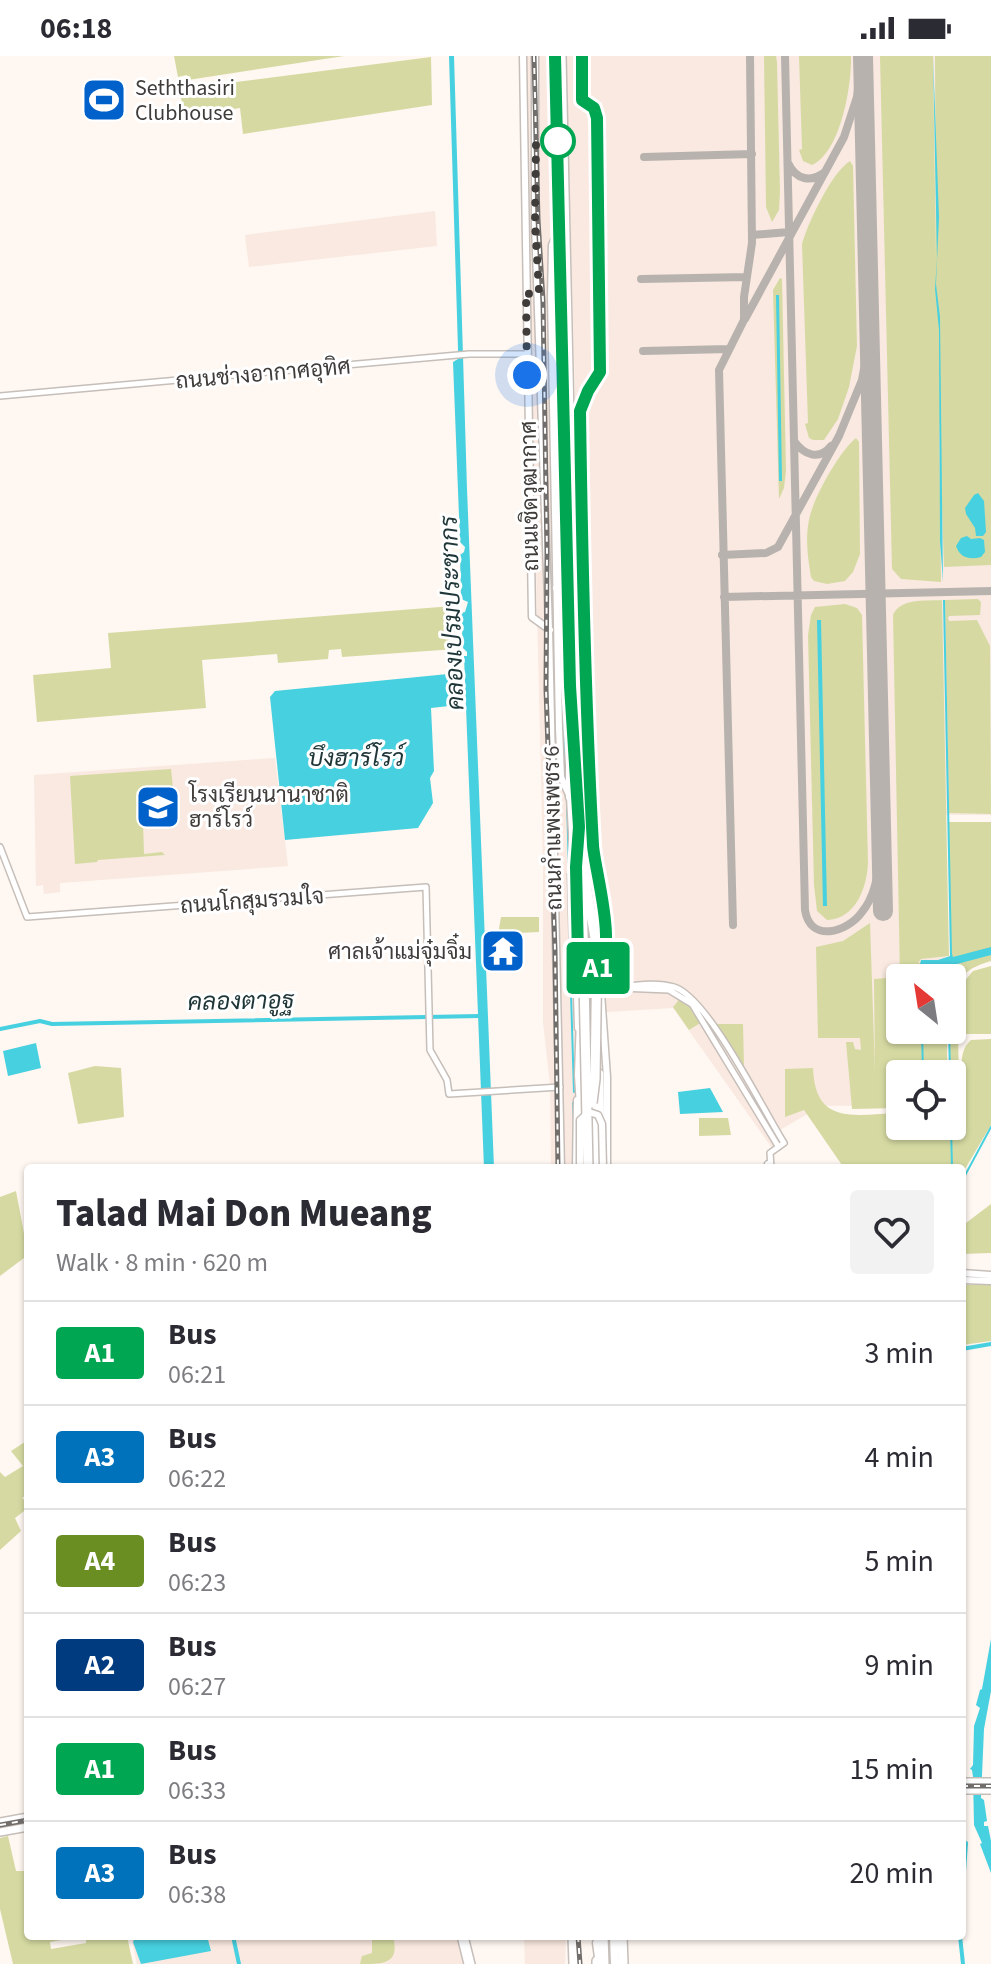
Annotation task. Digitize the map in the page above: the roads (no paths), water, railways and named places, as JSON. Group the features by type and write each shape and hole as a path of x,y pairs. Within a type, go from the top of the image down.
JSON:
{"highway":[{"path":"559,56 556,236 565,595 558,630 570,736 581,951 579,1075 591,1164"},
{"path":"559,56 586,830 584,900 595,1153 593,1164"},
{"path":"559,56 570,686 579,827 592,1164"},
{"path":"559,56 575,686 587,890 597,961 592,1164"},
{"path":"557,588 565,595"},
{"path":"570,736 570,797"},
{"path":"579,827 576,867 578,956 586,970"},
{"path":"592,1164 600,1009 593,924 593,855"},
{"path":"608,1964 609,1940"},
{"path":"608,1964 609,1940"}],"main road":[{"name":"ถนนเชิดวุฒากาศ","path":"523,56 527,344 534,358 532,617 558,630"},
{"name":"ถนนกำแพงเพชร 6","path":"535,56 535,224 540,312 534,358 558,630 552,841 561,1164"},
{"path":"556,236 552,245 551,298 561,777 570,797 579,1035"},
{"path":"526,292 533,296 539,291"},
{"path":"526,313 534,309 540,312"},
{"path":"572,847 573,960 578,967 595,970 604,959 603,900 593,855 578,663"},
{"path":"593,1164 607,1077 600,989 598,881"},
{"path":"591,1164 580,1120 589,1112 598,1115 602,1124 593,1164"},
{"path":"966,1274 991,1278"},
{"path":"966,1280 991,1278"},
{"path":"966,1782 991,1782"},
{"path":"966,1790 991,1790"},
{"path":"0,1822 24,1818"},
{"path":"0,1832 24,1828"}],"street":[{"name":"ถนนช่างอากาศอุทิศ","path":"0,396 469,354 534,358"},
{"name":"ถนนโกสุมรวมใจ","path":"0,847 27,917 426,887 430,1050 447,1080 449,1094 560,1087"},
{"path":"600,989 664,985 681,992 693,1002 743,1070 779,1144"},
{"path":"693,1002 779,1144"},
{"path":"736,1076 743,1070"},
{"path":"769,1164 769,1150 779,1144"},
{"path":"463,1940 470,1964"},
{"path":"573,1940 574,1964"}],"water":[{"path":"449,56 454,56 467,489 494,1164 484,1164 464,656 467,652 463,648 461,613 465,612 468,602 461,599 460,555 465,547 460,542 453,362 458,359"},
{"path":"933,56 939,217 936,284 940,317 943,582 939,330 935,289"},
{"path":"776,295 779,295 782,481 779,481"},
{"path":"978,493 984,501 986,532 983,536 976,536 965,508"},
{"path":"967,536 984,540 985,552 981,557 966,557 958,550 956,546 961,538"},
{"path":"943,600 952,954 953,957 991,947 991,955 957,964 920,964 921,960 950,956"},
{"path":"817,620 821,620 827,906 823,906"},
{"name":"บึงฮาร์โรว์","path":"448,674 449,706 431,708 434,771 430,778 433,803 418,828 285,840 270,697 275,691"},
{"path":"36,1043 41,1068 8,1076 3,1051"},
{"path":"710,1088 723,1112 680,1114 678,1092"},
{"path":"991,1639 991,1691 984,1729 981,1798 987,1821 984,1826 988,1826 991,1841 991,1873 974,1825 973,1777 970,1769 973,1765 974,1726 980,1708 976,1705"},
{"path":"208,1940 211,1951 141,1964 133,1942"}],"waterway":[{"path":"558,480 561,578"},
{"path":"561,597 562,628"},
{"path":"562,633 566,780"},
{"path":"567,800 569,871"},
{"path":"570,961 574,1092"},
{"name":"คลองตาอูฐ","path":"0,1029 40,1021 52,1024 480,1016"},
{"path":"922,1044 923,1060"},
{"path":"949,1044 950,1060"},
{"path":"573,1103 574,1123"},
{"path":"966,1174 991,1127"},
{"path":"951,1140 952,1164"},
{"path":"966,1348 991,1344"},
{"path":"234,1940 239,1964"},
{"path":"960,1940 963,1964"}],"railway":[{"path":"534,56 543,301 546,689 555,950 558,1164"},
{"path":"966,1786 991,1786"},
{"path":"0,1825 24,1821"},
{"path":"578,1940 580,1964"}],"place":[{"name":"Seththasiri Clubhouse","path":"104,100"},
{"name":"โรงเรียนนานาชาติ ฮาร์โรว์","path":"158,807"},
{"name":"ศาลเจ้าแม่จุ๋มจิ๋ม","path":"503,951"}],"water label":[{"name":"คลองเปรมประชากร","path":"452,613"}]}
